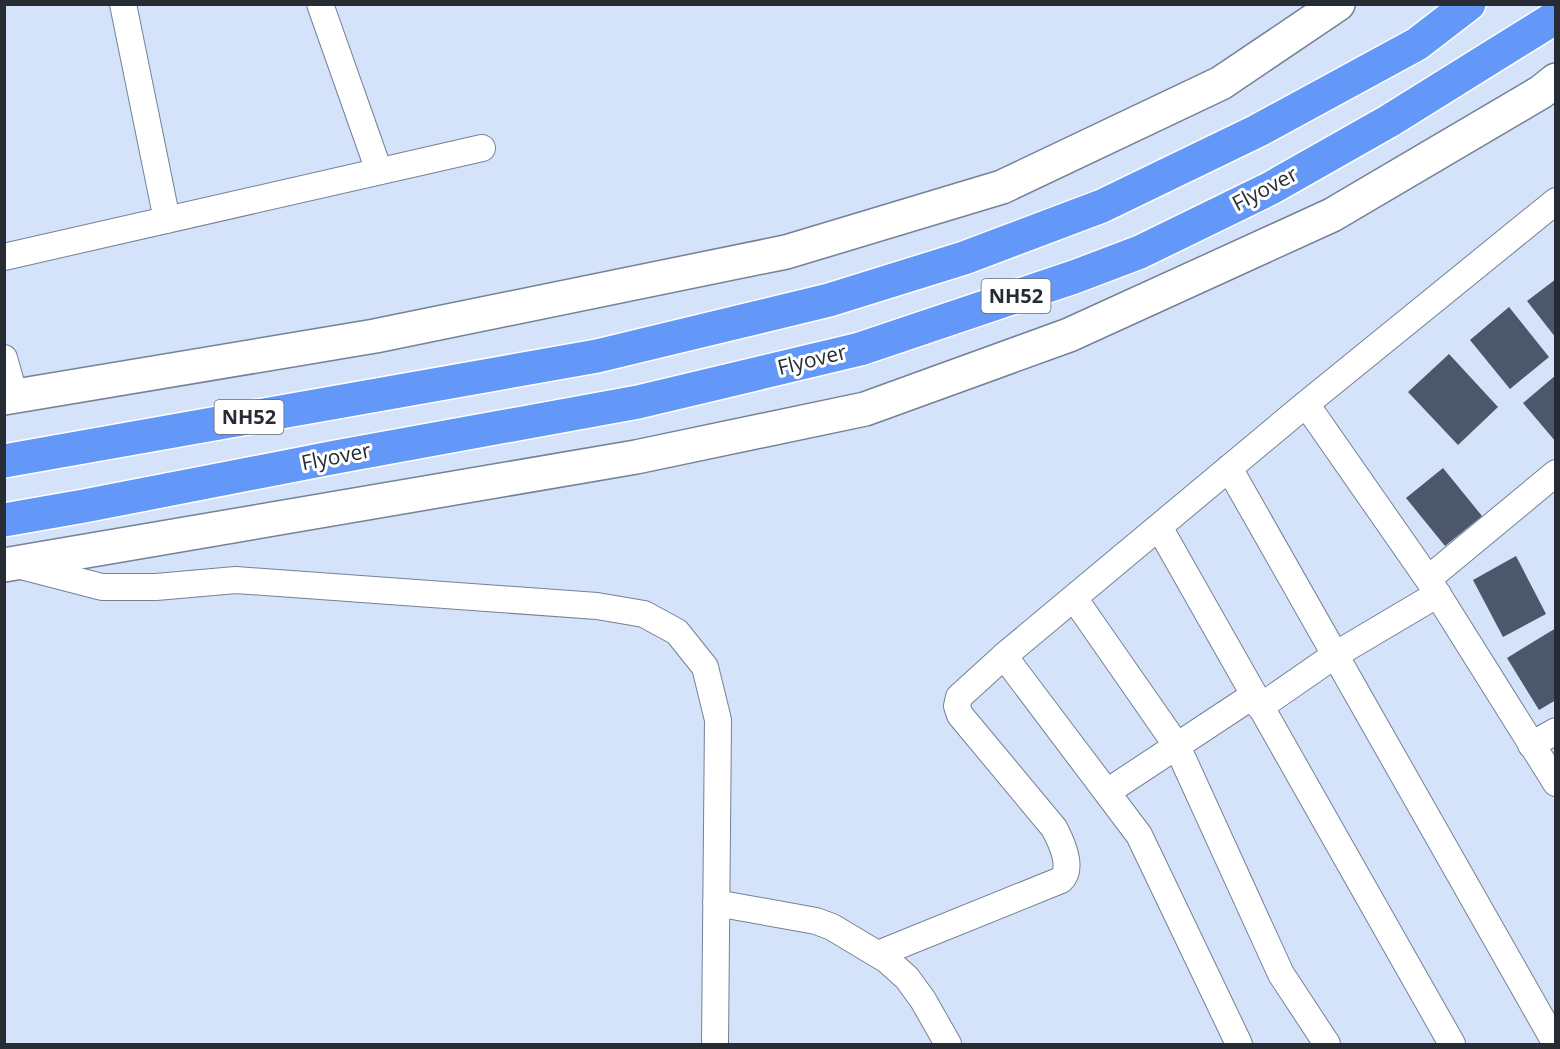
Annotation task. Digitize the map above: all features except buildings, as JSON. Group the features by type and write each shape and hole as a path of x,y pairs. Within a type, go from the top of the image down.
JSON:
{"highway":[{"name":"NH52","path":"4,461 597,356 818,303 964,258 1102,206 1257,131 1417,44 1468,4"},
{"name":"Flyover","path":"4,520 638,402 860,349 1074,277 1140,252 1271,188 1389,121 1556,17"}],"main road":[{"path":"10,398 375,336 786,252 1002,187 1221,83 1338,4"},
{"path":"8,564 636,457 865,410 1069,335 1332,215 1531,98 1556,80"}],"street":[{"path":"123,4 167,220"},
{"path":"320,4 379,171"},
{"path":"4,257 482,148"},
{"path":"878,954 1060,880 1065,876 1067,870 1060,840 1054,828 960,715 957,706 959,697 1306,404 1556,201"},
{"path":"4,358 10,398"},
{"path":"1306,404 1433,587 1556,783"},
{"path":"1230,468 1556,1044"},
{"path":"1107,792 1177,746 1335,655 1433,587 1556,473"},
{"path":"1159,527 1452,1044"},
{"path":"8,564 102,587 156,587 236,580 597,606 644,614 677,632 705,667 718,720 715,1044"},
{"path":"1074,598 1177,746 1281,974 1327,1044"},
{"path":"1005,656 1139,835 1239,1044"},
{"path":"1531,745 1556,731"},
{"path":"716,903 816,921 832,927 878,954 907,978 923,1000 948,1044"}]}
